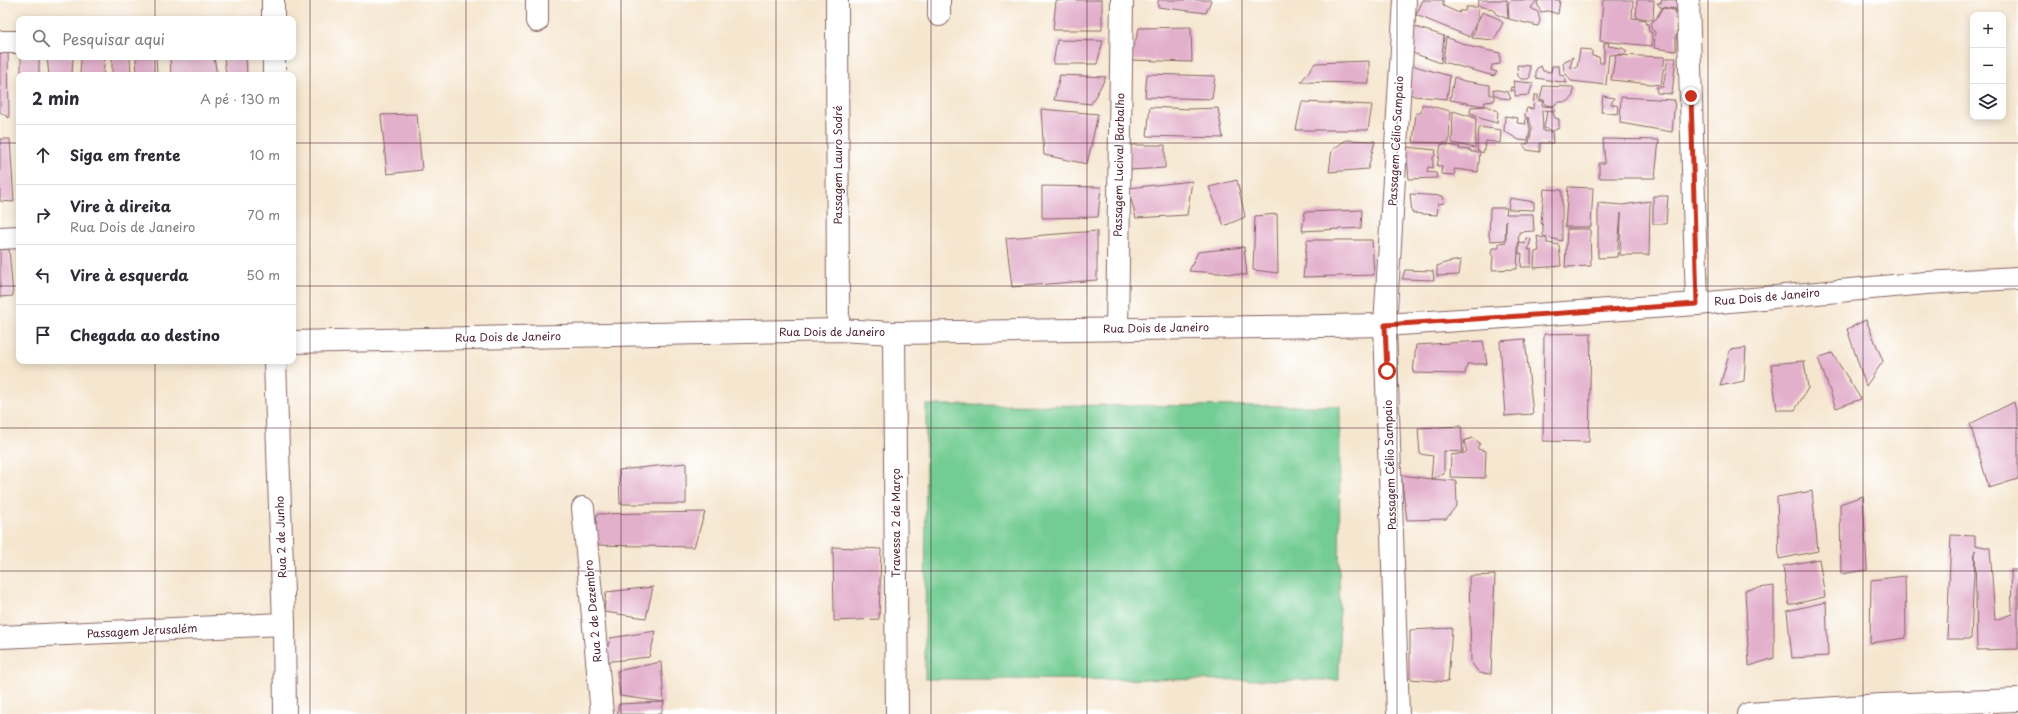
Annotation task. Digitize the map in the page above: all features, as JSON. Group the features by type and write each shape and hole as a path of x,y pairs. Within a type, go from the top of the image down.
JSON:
{"street":[{"path":"273,0 273,16"},
{"name":"Passagem Lauro Sodré","path":"837,0 838,330"},
{"name":"Passagem Lucival Barbalho","path":"1117,329 1122,0"},
{"name":"Passagem Célio Sampaio","path":"1398,714 1385,325 1405,0"},
{"path":"1688,0 1697,304"},
{"path":"0,42 16,42"},
{"path":"274,60 274,72"},
{"path":"0,238 16,237"},
{"name":"Rua Dois de Janeiro","path":"296,342 838,330 894,333 1385,325 1697,304 1926,283 2018,278"},
{"name":"Travessa 2 de Março","path":"894,333 897,714"},
{"name":"Rua 2 de Junho","path":"275,364 284,624 285,714"},
{"name":"Rua 2 de Dezembro","path":"583,508 602,714"},
{"name":"Passagem Jerusalém","path":"0,637 284,624"},
{"path":"1749,714 1881,709 2018,700"}],"green space":[{"path":"926,405 1340,406 1339,680 925,679"}],"building":[{"path":"1102,0 1102,30 1053,30 1056,1"},
{"path":"1158,0 1211,0 1206,13 1158,7"},
{"path":"1423,0 1443,0 1443,6 1459,13 1460,11 1465,11 1466,7 1476,7 1478,9 1478,18 1470,37 1416,15"},
{"path":"1479,0 1507,0 1508,19 1496,14 1493,9 1477,6"},
{"path":"1511,0 1537,0 1531,8 1538,12 1540,21 1538,26 1509,19 1508,4"},
{"path":"1539,0 1560,0 1558,14 1548,11 1541,12 1537,3"},
{"path":"1603,0 1633,0 1632,18 1646,20 1645,24 1648,24 1649,32 1652,32 1652,46 1600,41"},
{"path":"1637,0 1654,0 1653,20 1636,17"},
{"path":"1661,0 1681,0 1681,14 1677,14 1676,9 1660,7 1657,3 1661,3"},
{"path":"1662,8 1675,10 1678,26 1682,35 1676,35 1676,51 1654,48 1655,32 1651,29 1651,23 1656,19"},
{"path":"1482,12 1497,18 1503,23 1494,40 1472,38"},
{"path":"1409,25 1444,36 1441,63 1410,52"},
{"path":"1191,27 1192,62 1130,60 1139,28"},
{"path":"1446,37 1472,47 1500,53 1500,64 1492,65 1491,70 1497,72 1494,76 1443,62"},
{"path":"1057,40 1103,41 1097,64 1053,64"},
{"path":"1604,43 1609,43 1608,46 1622,48 1627,51 1625,54 1609,55 1606,85 1571,81 1564,71 1563,62 1573,57 1570,67 1577,68 1580,49 1592,50 1592,56 1599,57 1600,63 1604,63"},
{"path":"8,47 9,118 0,112 0,48"},
{"path":"1616,55 1665,57 1661,85 1611,80"},
{"path":"1668,58 1676,58 1672,94 1657,93 1656,87 1663,87"},
{"path":"21,60 39,60 39,72 21,72"},
{"path":"47,60 73,60 72,72 49,72"},
{"path":"81,60 105,60 103,72 80,72"},
{"path":"112,60 130,60 131,72 112,72"},
{"path":"136,60 156,60 157,72 137,72"},
{"path":"170,60 214,60 216,72 171,72"},
{"path":"224,60 246,60 247,72 226,72"},
{"path":"1369,61 1369,83 1301,82 1315,63"},
{"path":"1411,65 1450,76 1447,99 1414,96 1405,91"},
{"path":"1517,65 1530,66 1530,77 1528,79 1521,79 1518,76"},
{"path":"1541,66 1543,71 1551,72 1552,66 1559,66 1560,75 1564,76 1567,83 1536,78 1536,69"},
{"path":"1147,74 1215,76 1212,99 1145,97"},
{"path":"1060,75 1106,77 1091,104 1054,100"},
{"path":"1454,77 1464,81 1490,85 1490,95 1494,95 1494,101 1485,102 1484,106 1450,100"},
{"path":"1513,81 1533,83 1529,95 1515,96 1515,90 1510,91 1511,87 1515,88"},
{"path":"1543,86 1573,87 1574,91 1572,98 1567,102 1557,102 1554,106 1545,105 1544,100 1540,99"},
{"path":"1493,89 1508,92 1511,99 1500,98 1493,93"},
{"path":"1534,95 1538,95 1538,101 1543,101 1542,106 1554,107 1555,111 1542,110 1543,131 1552,132 1553,143 1540,143 1540,152 1527,150 1523,145 1529,143 1532,129 1529,118 1525,117 1525,114 1527,108 1533,109"},
{"path":"1603,96 1614,98 1611,104 1618,106 1617,114 1601,112"},
{"path":"1621,97 1675,100 1672,132 1620,123"},
{"path":"1302,102 1372,105 1368,130 1296,130"},
{"path":"1422,104 1450,111 1449,143 1413,142 1416,113 1421,113"},
{"path":"1486,106 1498,111 1497,123 1482,119 1470,113 1471,107"},
{"path":"1150,107 1190,109 1218,108 1223,138 1147,136"},
{"path":"1041,109 1098,114 1087,164 1044,155"},
{"path":"1453,111 1476,118 1475,148 1452,143"},
{"path":"1547,111 1553,112 1555,118 1559,119 1559,128 1553,131 1544,128"},
{"path":"417,114 422,170 387,174 381,115"},
{"path":"1505,116 1518,118 1517,123 1526,124 1525,119 1528,119 1530,130 1528,141 1519,140 1504,131"},
{"path":"1479,127 1501,130 1500,143 1486,141 1483,153 1477,150"},
{"path":"0,139 10,139 14,202 0,201"},
{"path":"1603,139 1659,140 1655,178 1599,178 1599,163 1605,163"},
{"path":"1346,140 1375,141 1368,169 1329,172 1332,150"},
{"path":"1441,144 1460,147 1459,149 1471,150 1471,152 1480,152 1478,172 1454,169 1455,175 1441,174 1442,166 1437,166"},
{"path":"1129,145 1165,145 1165,168 1130,170"},
{"path":"1406,147 1436,150 1435,156 1433,157 1433,168 1428,167 1427,172 1436,173 1437,178 1409,179"},
{"path":"1237,180 1245,217 1224,226 1209,187"},
{"path":"1192,181 1187,215 1136,218 1128,188"},
{"path":"1042,186 1101,187 1098,217 1042,218"},
{"path":"1568,187 1593,188 1591,227 1565,227"},
{"path":"1544,189 1562,190 1562,241 1543,236 1543,225 1541,223"},
{"path":"1410,194 1443,196 1444,203 1438,204 1437,215 1412,213"},
{"path":"1653,196 1668,196 1666,224 1653,224"},
{"path":"1510,198 1534,202 1534,210 1508,209"},
{"path":"1650,201 1649,255 1620,255 1621,213 1617,257 1598,258 1598,203 1622,205"},
{"path":"1490,208 1507,208 1506,214 1533,214 1534,231 1519,232 1517,269 1492,270 1492,248 1499,248 1499,243 1506,242 1506,220 1505,240 1491,241 1489,236"},
{"path":"1362,210 1361,228 1302,231 1305,212"},
{"path":"1277,214 1278,273 1253,270 1255,216"},
{"path":"1567,229 1590,229 1591,266 1565,267"},
{"path":"1097,231 1097,280 1012,287 1006,238"},
{"path":"1537,236 1547,239 1547,243 1559,245 1561,266 1534,268 1535,252 1539,251"},
{"path":"1526,238 1531,239 1528,250 1531,249 1531,267 1521,267 1522,253 1519,254 1519,242 1525,244"},
{"path":"1307,240 1372,240 1374,275 1303,277"},
{"path":"1244,247 1247,275 1189,271 1198,252"},
{"path":"9,249 13,296 0,297 0,250"},
{"path":"1461,260 1459,275 1437,276 1437,266 1448,262"},
{"path":"1405,270 1433,271 1434,280 1402,279"},
{"path":"1866,320 1883,361 1866,386 1847,329"},
{"path":"1591,333 1589,442 1543,441 1544,334"},
{"path":"1525,339 1533,414 1505,416 1500,341"},
{"path":"1483,341 1487,364 1467,364 1465,374 1413,373 1416,345"},
{"path":"1746,348 1744,381 1720,386 1730,350"},
{"path":"1832,353 1861,399 1836,408 1818,358"},
{"path":"1804,361 1808,388 1795,410 1777,410 1771,364"},
{"path":"2014,402 2018,421 2018,479 1989,488 1970,424"},
{"path":"1461,426 1463,452 1444,451 1444,474 1431,479 1433,456 1420,454 1418,428"},
{"path":"1472,438 1480,443 1477,449 1486,451 1485,478 1450,477 1451,455 1465,453 1467,451 1464,441"},
{"path":"686,463 686,504 620,504 619,470"},
{"path":"1401,475 1456,481 1457,505 1446,519 1407,520"},
{"path":"1812,491 1818,551 1779,559 1777,497"},
{"path":"1863,496 1867,570 1841,574 1840,504"},
{"path":"705,512 694,547 594,545 597,514"},
{"path":"1951,535 1975,536 1975,545 1990,548 1995,620 2012,614 2011,570 2018,570 2018,649 1977,650 1975,550 1971,639 1947,639"},
{"path":"833,547 881,549 879,619 834,621"},
{"path":"1819,559 1825,597 1789,605 1783,566"},
{"path":"1495,575 1491,674 1479,673 1471,662 1469,576"},
{"path":"1905,576 1906,638 1870,643 1871,580"},
{"path":"1774,586 1774,658 1749,666 1745,590"},
{"path":"653,587 646,618 604,612 606,592"},
{"path":"1826,602 1828,656 1792,658 1787,611"},
{"path":"1452,628 1448,682 1410,679 1410,630"},
{"path":"656,631 649,657 604,662 610,638"},
{"path":"661,662 664,702 620,696 617,671"},
{"path":"664,702 661,714 617,714 619,704"}],"route":[{"path":"1387,371 1385,325 1697,304 1691,96"}]}
